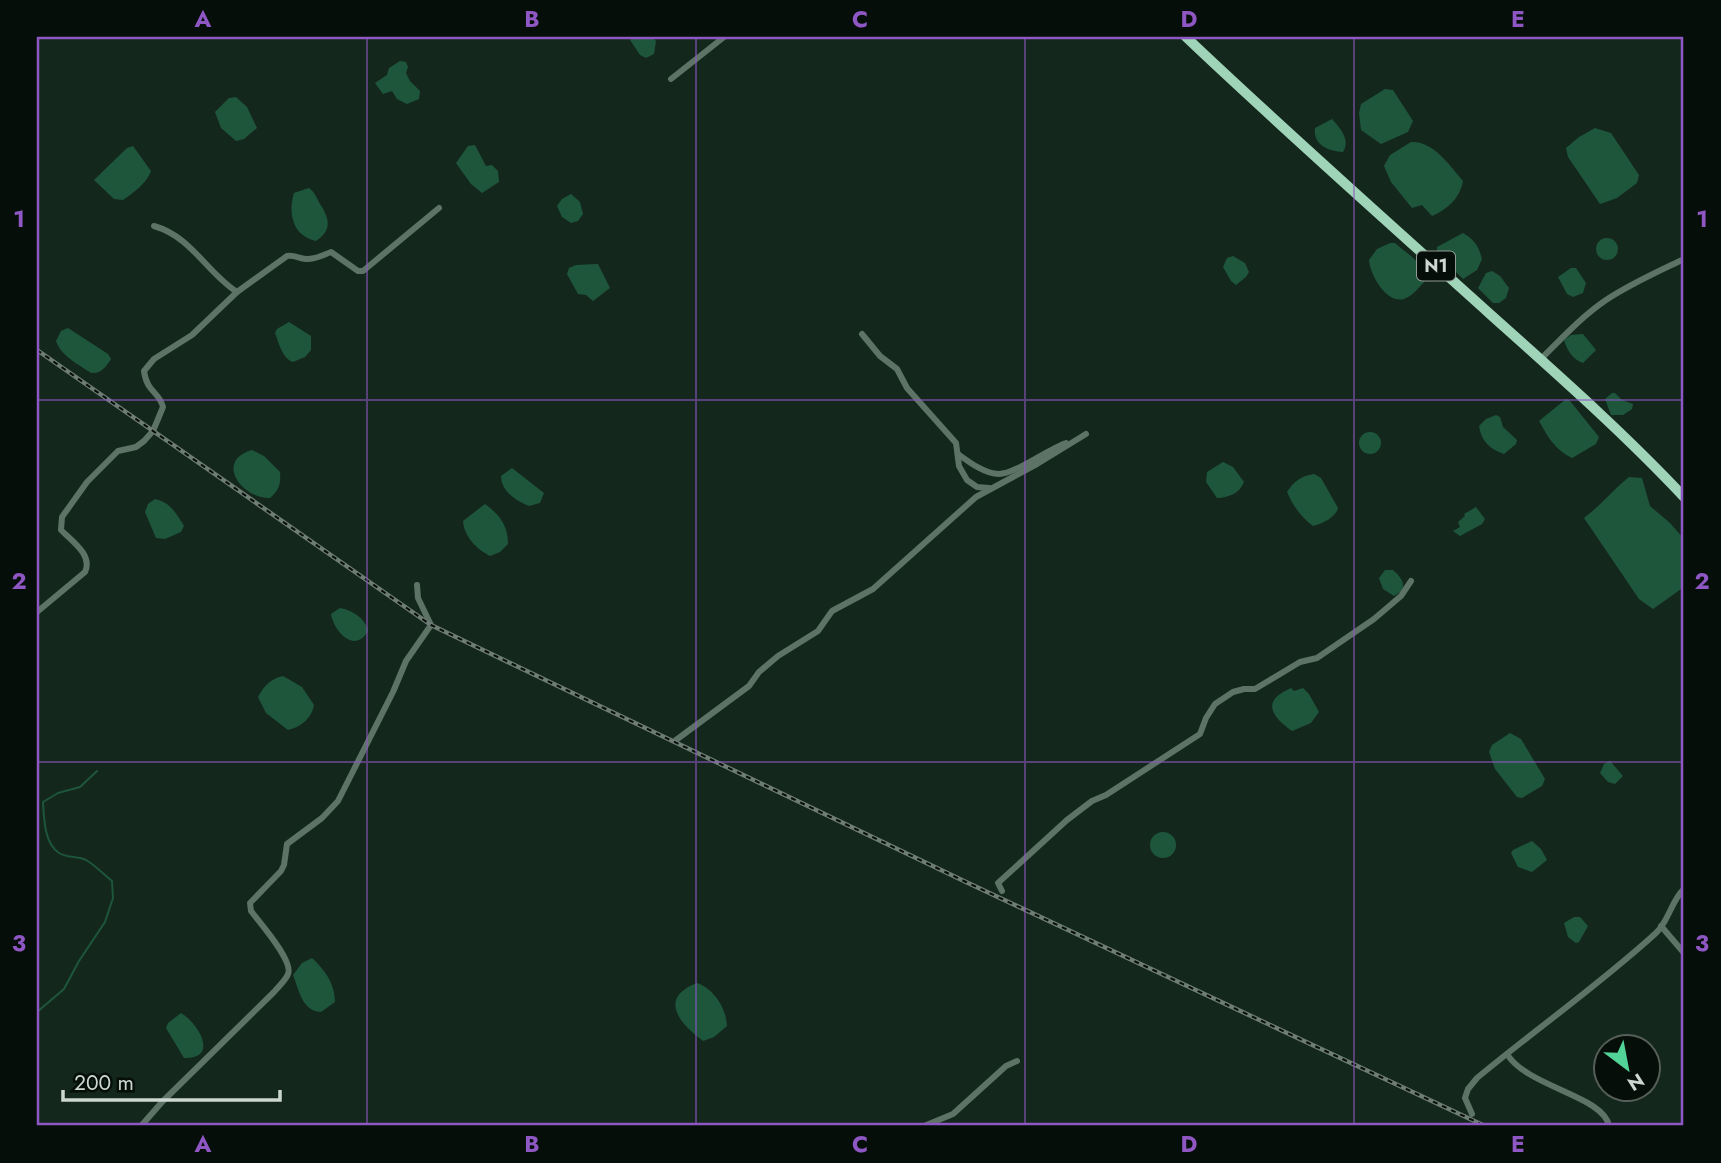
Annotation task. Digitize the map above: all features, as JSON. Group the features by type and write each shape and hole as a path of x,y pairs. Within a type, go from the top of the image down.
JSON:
{"highway":[{"name":"N1","path":"1186,37 1540,359 1660,471 1684,497"}],"street":[{"path":"671,79 723,37"},
{"path":"37,612 85,572 88,566 86,557 61,530 62,517 103,464 118,452 136,447 153,431 163,407 162,401 146,385 144,371 154,359 191,335 237,292 287,256 312,259 331,252 358,271 363,271 439,208"},
{"path":"155,226 170,231 184,241 237,292"},
{"path":"1540,359 1604,301 1684,259"},
{"path":"862,334 880,356 897,369 907,388 956,443 959,466 967,480 977,487 990,488"},
{"path":"676,740 749,685 759,672 778,656 818,631 832,611 873,589 976,497 1086,434"},
{"path":"958,454 976,466 998,475 1012,471 1052,447 1077,440"},
{"path":"1003,891 998,883 1067,820 1092,801 1106,795 1200,734 1215,704 1233,692 1255,689 1300,662 1317,658 1374,619 1401,596 1411,581"},
{"path":"141,1126 289,974 289,967 281,950 251,911 250,903 281,872 288,844 322,818 338,801 406,661 431,625 418,598 416,585"},
{"path":"1472,1114 1465,1098 1477,1078 1625,961 1661,926 1675,898 1684,889"},
{"path":"1661,926 1684,953"},
{"path":"1507,1054 1520,1070 1531,1077 1591,1104 1607,1118 1609,1126"},
{"path":"924,1126 953,1114 1006,1066 1017,1061"}],"shaded area":[{"path":"634,37 652,37 656,41 654,54 646,58 640,55 630,40"},
{"path":"400,61 406,62 406,73 420,91 419,99 407,104 397,99 392,91 383,94 375,83"},
{"path":"1385,89 1393,90 1413,121 1408,132 1381,144 1361,130 1359,113 1361,104"},
{"path":"236,97 247,107 257,128 244,139 236,141 221,128 215,112 229,98"},
{"path":"1332,119 1345,139 1343,152 1327,148 1316,139 1315,128"},
{"path":"1595,128 1611,133 1639,175 1637,183 1617,198 1600,204 1568,157 1566,148"},
{"path":"1411,142 1427,145 1434,150 1463,181 1452,202 1432,216 1422,205 1412,208 1391,182 1384,166 1390,155"},
{"path":"475,145 486,166 492,165 498,171 499,182 482,193 471,184 456,163 468,146"},
{"path":"133,146 151,171 143,184 131,194 123,200 114,199 94,180 127,148"},
{"path":"309,188 315,194 328,221 327,230 316,241 297,229 292,215 294,193"},
{"path":"571,194 580,202 583,214 578,221 571,223 562,217 557,206"},
{"path":"1463,233 1476,244 1482,259 1477,270 1463,279 1437,253 1437,247"},
{"path":"1603,238 1611,238 1618,245 1618,253 1611,260 1603,260 1596,253 1596,245"},
{"path":"1395,243 1415,259 1425,274 1426,280 1404,299 1397,299 1385,293 1370,266 1369,260 1377,249"},
{"path":"1233,256 1245,263 1249,272 1236,285 1223,267 1227,258"},
{"path":"598,264 610,288 593,301 586,295 578,294 567,274 569,268 576,265"},
{"path":"1571,268 1576,268 1586,283 1583,293 1573,297 1567,294 1558,277"},
{"path":"1492,271 1500,276 1509,288 1506,298 1499,303 1493,303 1478,288 1486,273"},
{"path":"289,322 311,336 311,350 305,357 293,362 284,354 275,333"},
{"path":"68,328 108,354 111,359 103,369 91,373 62,351 56,341 61,331"},
{"path":"1583,334 1596,350 1583,363 1571,354 1564,340 1571,335"},
{"path":"1612,393 1633,404 1632,409 1623,415 1611,415 1605,399"},
{"path":"1566,399 1599,437 1596,444 1572,458 1556,447 1539,421"},
{"path":"1496,415 1500,417 1503,427 1517,440 1504,454 1487,444 1480,431 1479,426 1486,419"},
{"path":"1370,432 1378,435 1381,443 1378,451 1370,454 1362,451 1359,443 1362,435"},
{"path":"252,450 264,456 280,472 279,486 270,498 250,492 236,478 235,462 241,455"},
{"path":"1223,462 1233,467 1244,482 1233,494 1217,498 1206,482 1207,472"},
{"path":"512,468 544,493 540,503 529,506 506,491 501,476"},
{"path":"1314,474 1321,478 1338,508 1328,520 1313,526 1298,511 1287,492 1298,480"},
{"path":"1629,477 1642,478 1650,506 1684,539 1684,587 1653,609 1639,599 1584,518"},
{"path":"155,499 169,505 184,526 181,532 165,539 156,538 145,512 148,504"},
{"path":"485,504 502,521 508,538 508,544 500,552 490,556 472,542 463,521"},
{"path":"1476,507 1485,519 1482,524 1460,536 1453,531 1460,527 1458,522 1464,514"},
{"path":"1385,570 1393,570 1403,583 1402,590 1394,596 1383,589 1379,578"},
{"path":"340,608 361,619 368,631 363,638 357,641 346,638 336,627 331,614"},
{"path":"283,676 302,687 314,705 305,721 288,730 266,713 258,697 268,684"},
{"path":"1291,688 1294,691 1303,688 1319,712 1311,723 1292,731 1279,720 1272,709 1276,698"},
{"path":"1510,733 1521,739 1545,779 1542,786 1522,798 1517,797 1495,769 1489,752 1492,745"},
{"path":"1610,761 1623,776 1615,784 1608,782 1600,773 1604,764"},
{"path":"1163,832 1172,836 1176,845 1172,854 1163,858 1154,854 1150,845 1154,836"},
{"path":"1532,841 1541,849 1547,860 1532,872 1518,867 1511,853"},
{"path":"1574,917 1580,917 1588,926 1576,943 1568,937 1564,923"},
{"path":"312,958 328,978 335,995 335,1002 321,1012 305,1004 293,975 302,963"},
{"path":"697,983 709,990 718,1000 727,1026 714,1037 703,1041 680,1019 675,1003 685,989"},
{"path":"181,1013 194,1024 202,1040 201,1053 195,1057 184,1058 166,1028 168,1023"}],"waterway":[{"path":"37,1012 64,989 105,922 113,898 112,881 93,865 80,858 65,856 54,849 45,823 43,802 58,793 80,787 97,771"}],"railway":[{"path":"37,350 431,625 966,882 1485,1126"}]}
